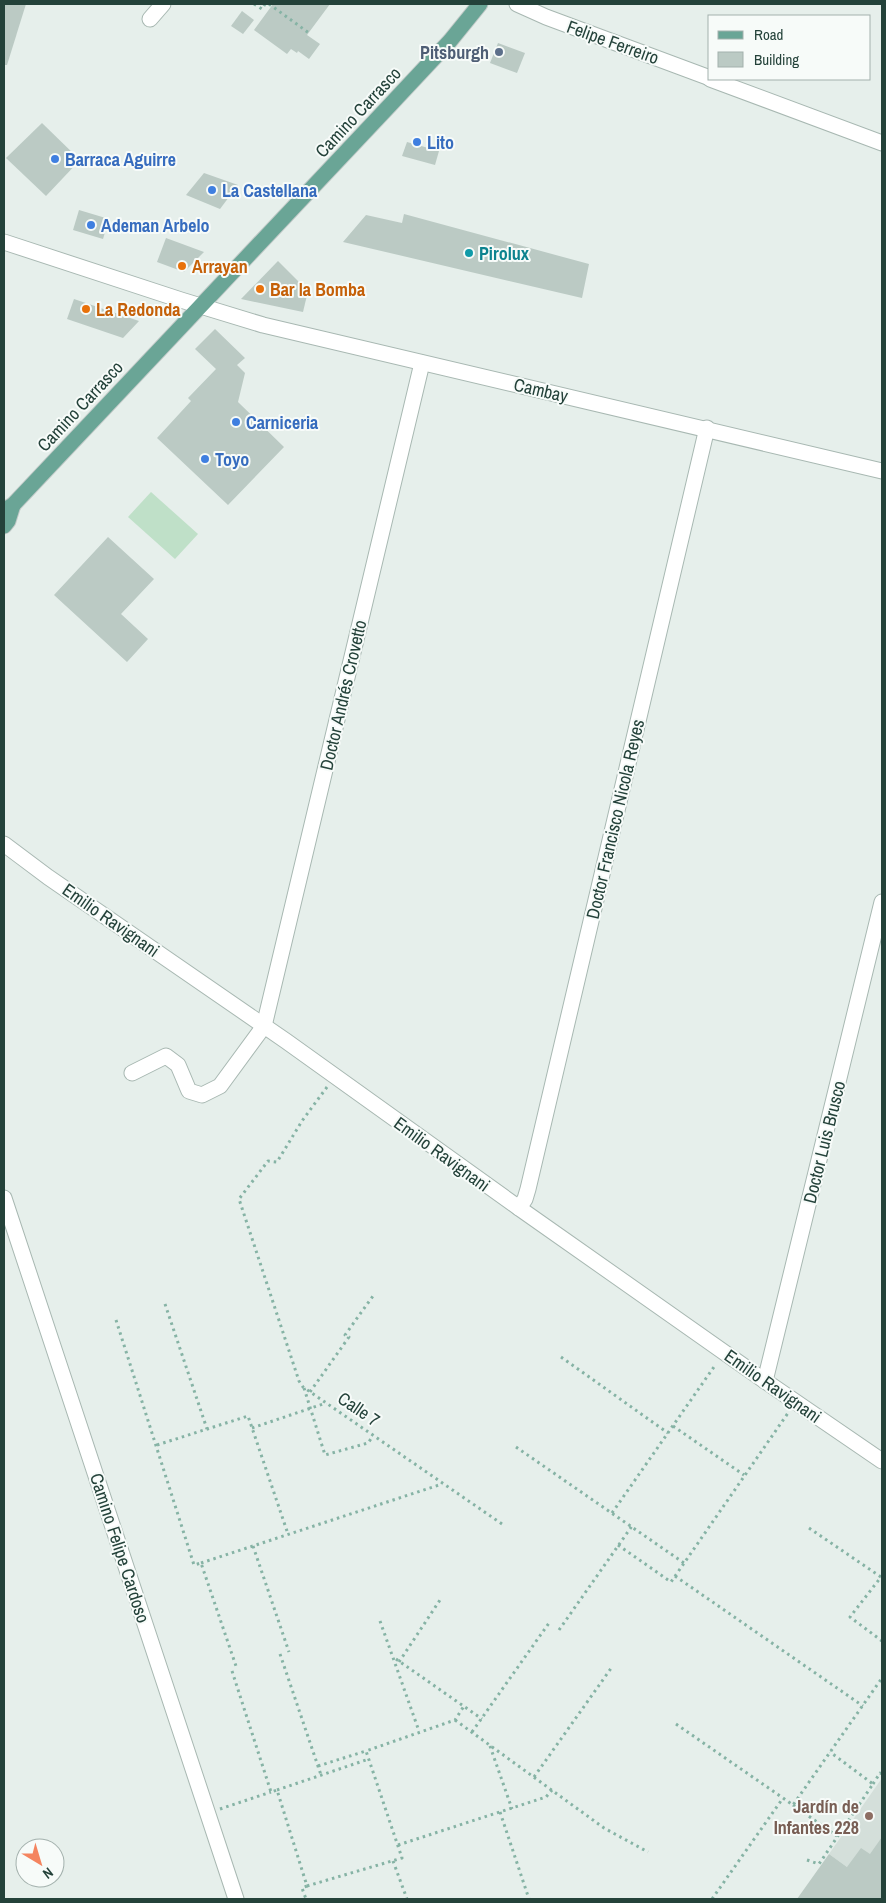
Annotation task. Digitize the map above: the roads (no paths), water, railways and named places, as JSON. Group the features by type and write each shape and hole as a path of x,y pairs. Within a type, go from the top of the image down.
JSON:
{"main road":[{"name":"Camino Carrasco","path":"4,526 8,521 8,508 450,41 480,4"}],"street":[{"path":"150,19 163,4"},
{"name":"Felipe Ferreiro","path":"516,4 708,78"},
{"name":"Felipe Ferreiro","path":"713,80 882,143"},
{"name":"Cambay","path":"4,242 263,325 882,470"},
{"name":"Doctor Andrés Crovetto","path":"264,1026 422,363"},
{"name":"Doctor Francisco Nicola Reyes","path":"519,1208 525,1199 528,1189 707,428"},
{"name":"Emilio Ravignani","path":"4,844 48,877 264,1026 765,1381 882,1461"},
{"name":"Doctor Luis Brusco","path":"765,1381 882,902"},
{"path":"132,1073 166,1056 178,1065 189,1091 202,1094 220,1086 264,1026"},
{"name":"Camino Felipe Cardoso","path":"4,1198 236,1899"}],"place":[{"name":"Pitsburgh","path":"499,52"},
{"name":"Lito","path":"417,142"},
{"name":"Barraca Aguirre","path":"55,159"},
{"name":"La Castellana","path":"212,190"},
{"name":"Ademan Arbelo","path":"91,225"},
{"name":"Pirolux","path":"469,253"},
{"name":"Arrayan","path":"182,266"},
{"name":"Bar la Bomba","path":"260,289"},
{"name":"La Redonda","path":"86,309"},
{"name":"Carniceria","path":"236,422"},
{"name":"Toyo","path":"205,459"},
{"name":"Jardín de Infantes 228","path":"869,1816"}]}
